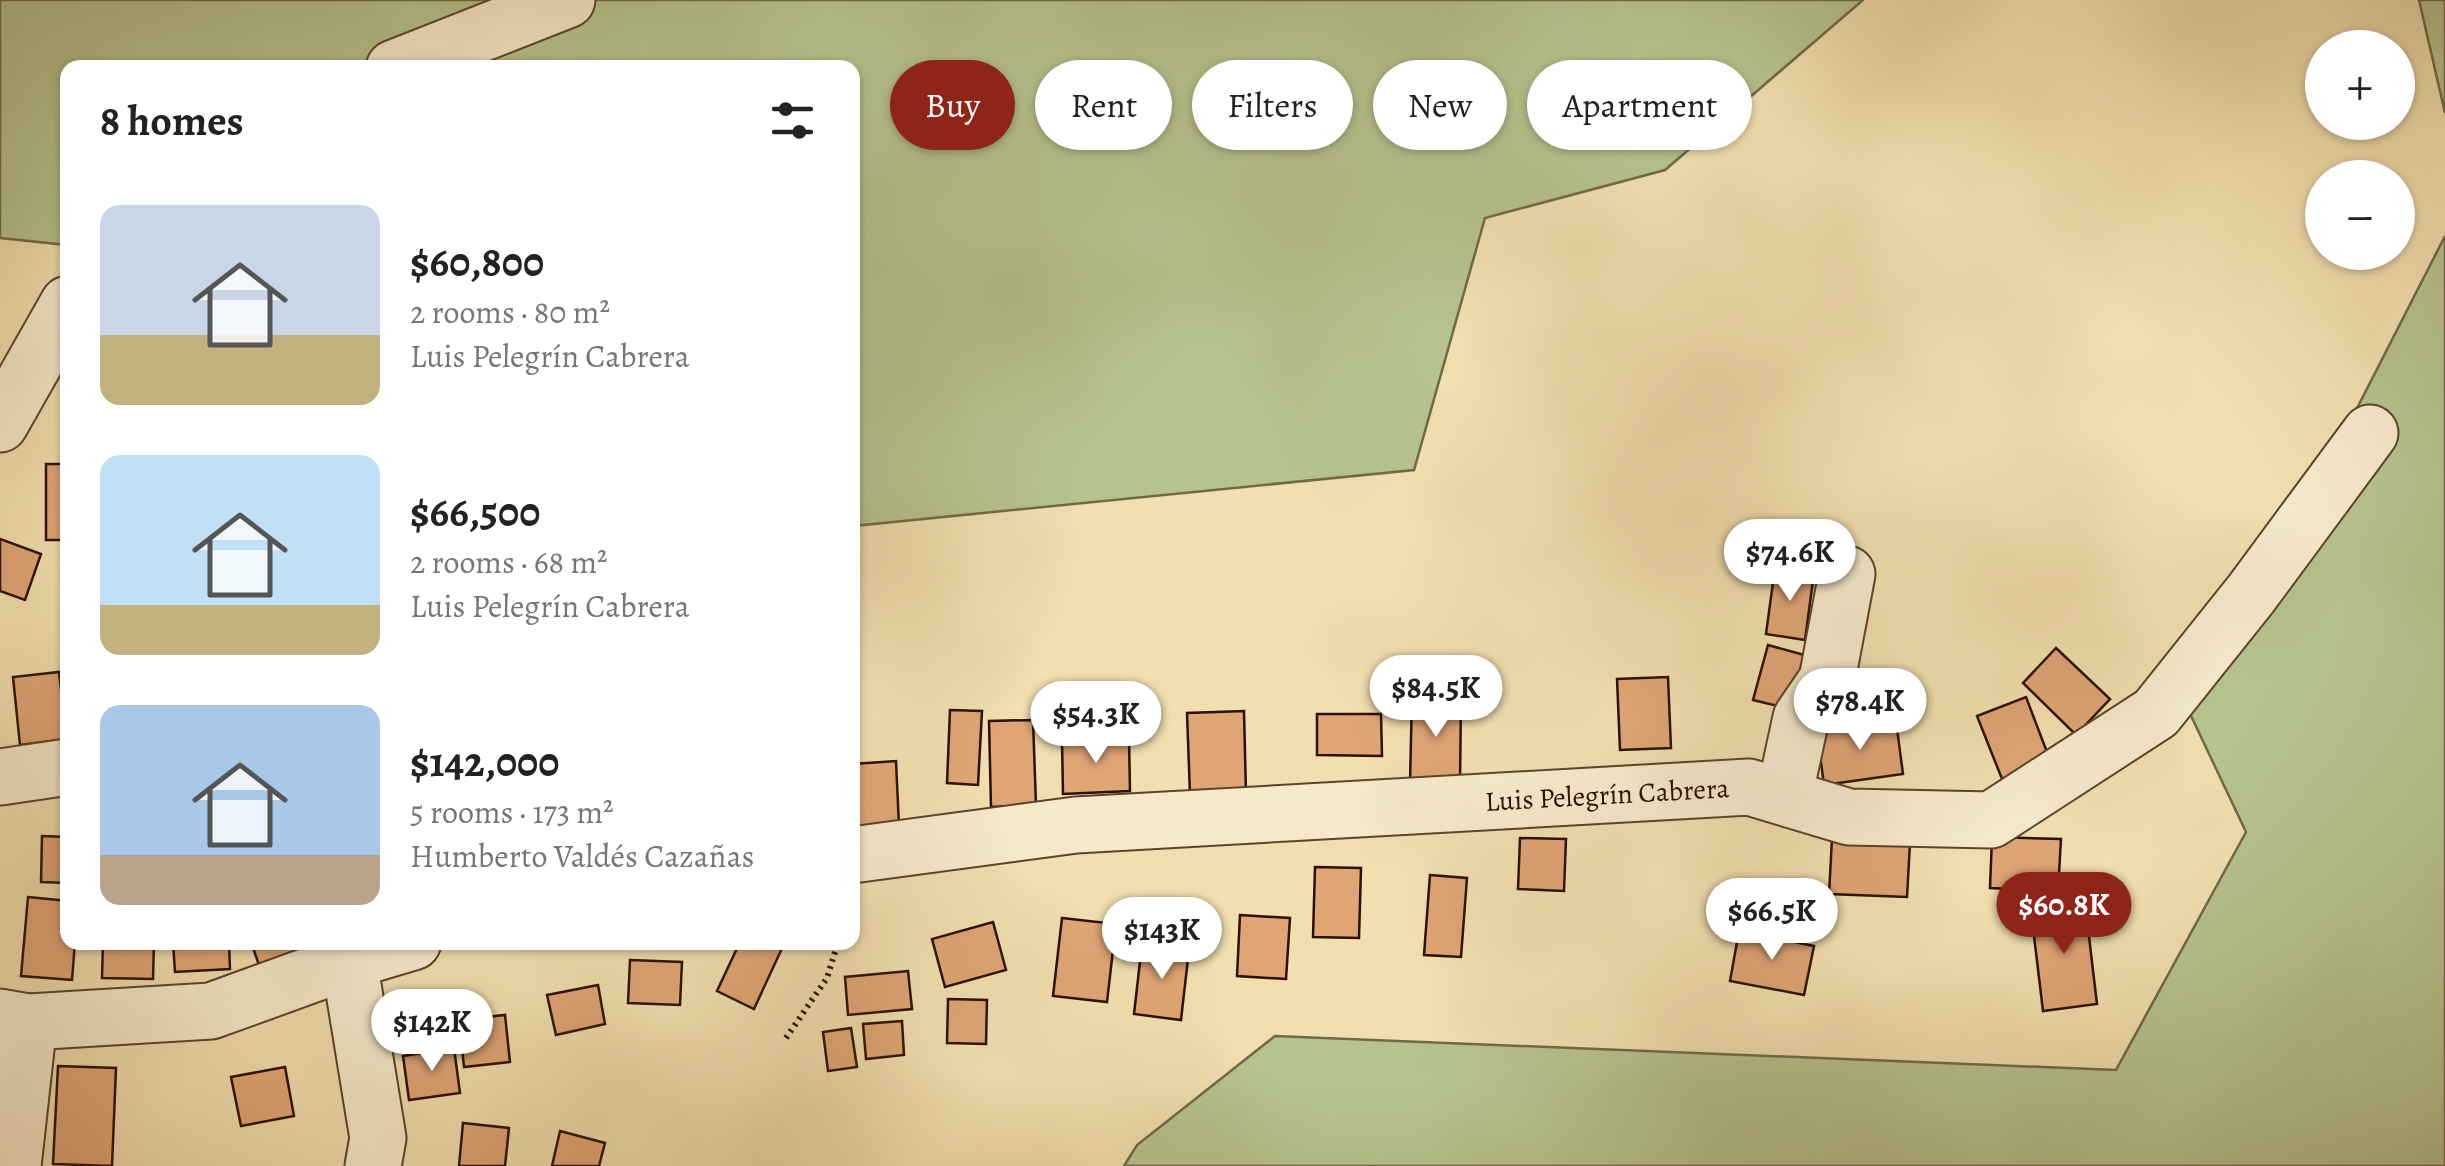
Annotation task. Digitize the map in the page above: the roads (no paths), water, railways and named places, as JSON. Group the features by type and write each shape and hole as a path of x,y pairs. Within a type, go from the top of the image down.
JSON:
{"street":[{"path":"414,60 568,0"},
{"path":"0,424 60,318"},
{"name":"Luis Pelegrín Cabrera","path":"860,854 1076,824 1749,787 1849,817 1992,820 2156,712 2251,594 2370,432"},
{"path":"1784,797 1801,718 1827,680 1847,574"},
{"path":"0,776 60,768"},
{"path":"13,1166 15,1020 211,1011 346,952 378,1138 373,1166"}]}
